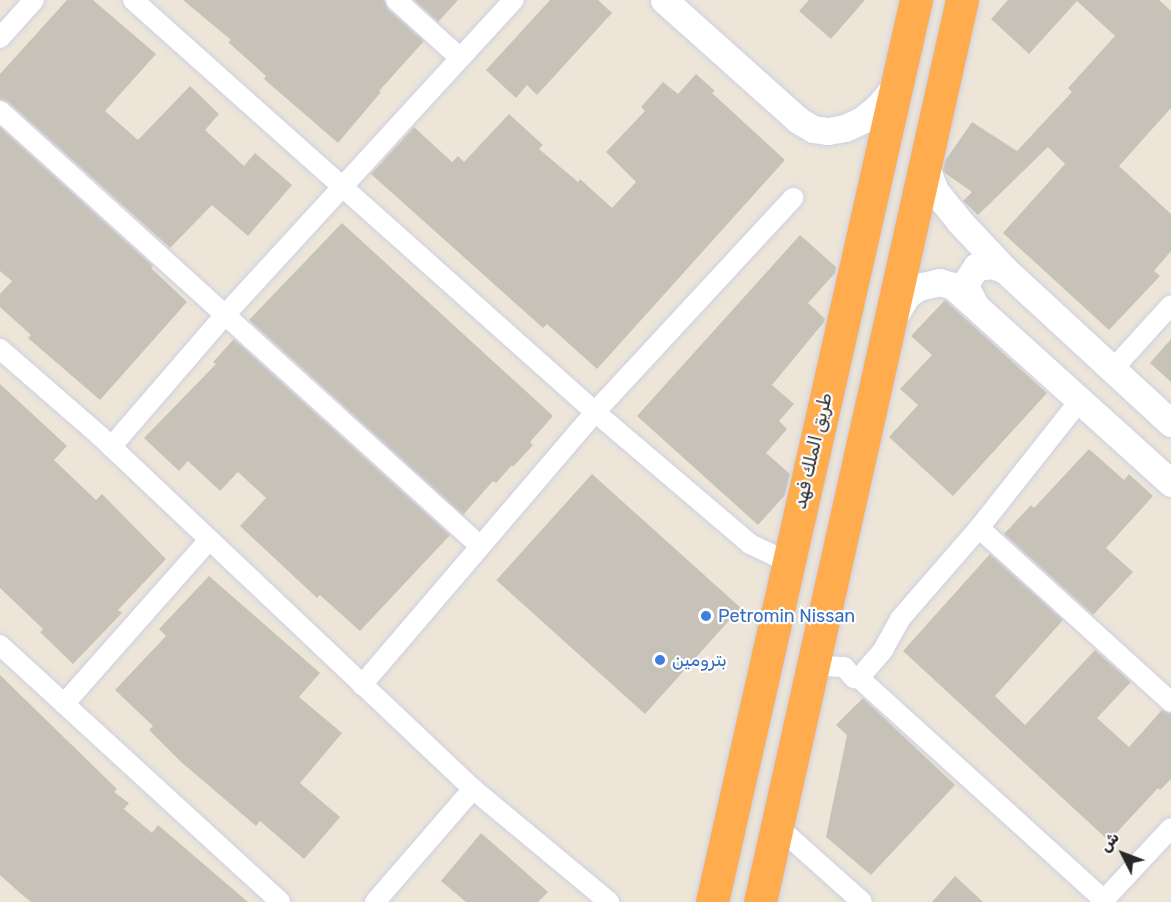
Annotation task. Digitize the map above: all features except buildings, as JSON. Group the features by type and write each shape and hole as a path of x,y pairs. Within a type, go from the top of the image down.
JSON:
{"highway":[{"name":"طريق الملك فهد","path":"712,902 916,0"},
{"path":"760,902 962,0"}],"street":[{"path":"0,38 34,0"},
{"path":"133,0 595,412 750,544 788,562"},
{"path":"396,0 460,58"},
{"path":"111,447 224,316 342,185 514,0"},
{"path":"664,0 798,120 813,129 828,131 845,128 862,120 878,107 897,84"},
{"path":"0,111 479,545"},
{"path":"925,165 935,191 959,221 1005,270 1171,423"},
{"path":"362,685 479,545 595,412 793,198"},
{"path":"974,303 967,290 967,281 976,267 992,265 1005,270"},
{"path":"887,329 907,295 928,283 939,282 952,286 974,303 1171,483"},
{"path":"1113,369 1171,305"},
{"path":"0,349 111,447 473,789 609,902"},
{"path":"859,678 884,650 900,619 979,528 1080,400"},
{"path":"979,528 1171,702"},
{"path":"64,704 209,540"},
{"path":"0,645 280,902"},
{"path":"813,665 844,667 854,678 859,678 1104,901 1171,828"},
{"path":"375,902 473,789"},
{"path":"776,825 862,902"}],"place":[{"name":"Petromin Nissan","path":"706,616"},
{"name":"بترومين","path":"660,660"}]}
